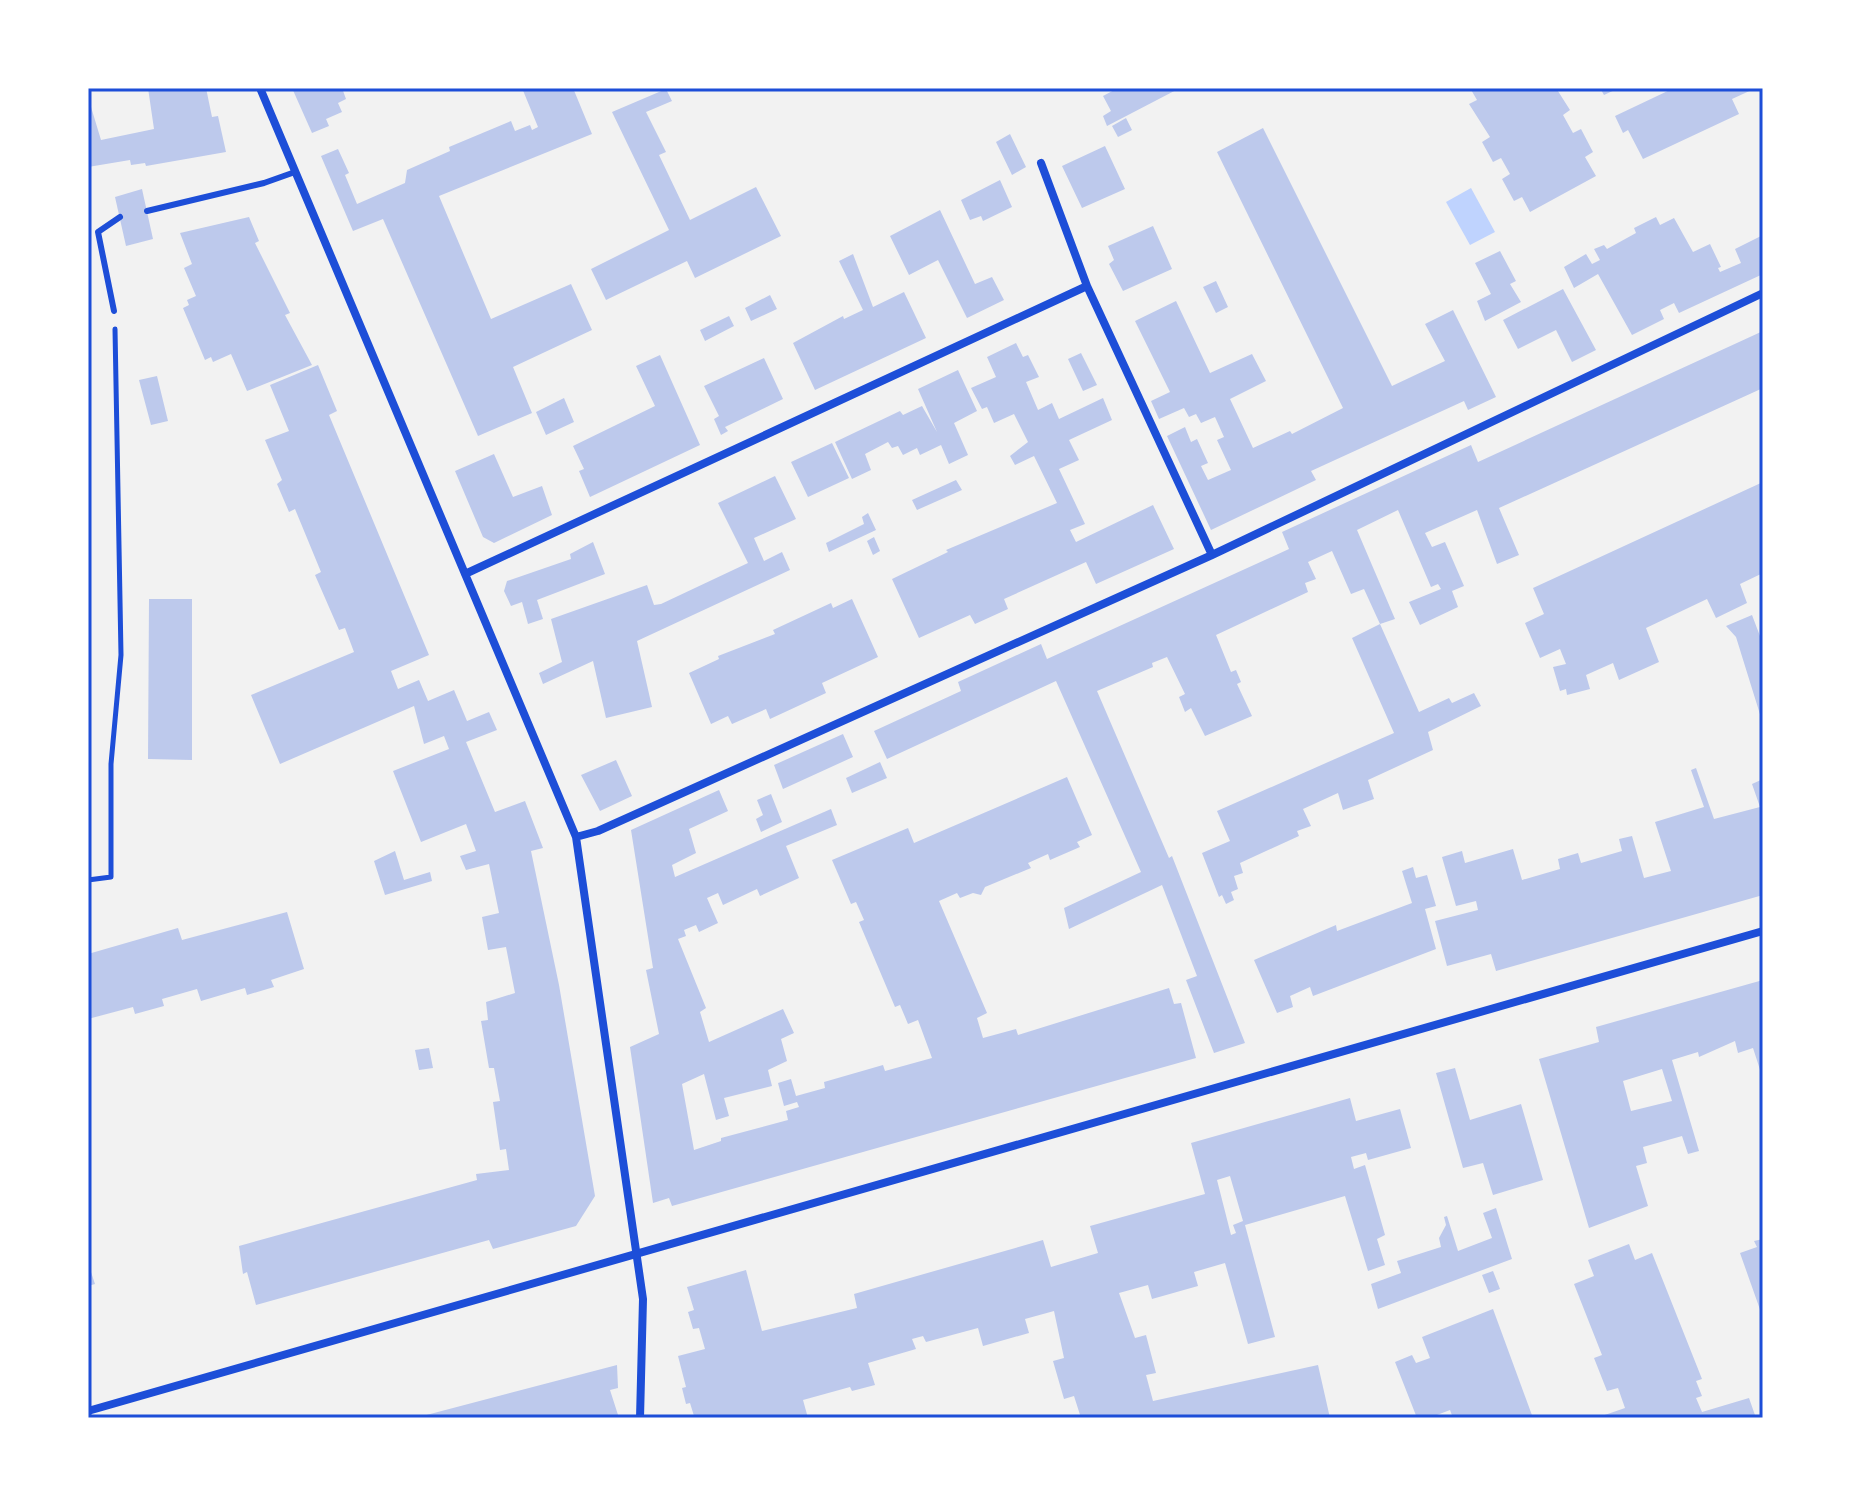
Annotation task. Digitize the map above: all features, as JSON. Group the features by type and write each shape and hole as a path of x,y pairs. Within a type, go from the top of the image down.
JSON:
{"street":[{"path":"260,88 576,837 644,1321 640,1418"},
{"path":"1041,163 1087,286 1212,555"},
{"path":"465,574 1087,286"},
{"path":"576,837 598,831 1212,555 1763,293"},
{"path":"88,1411 1763,931"}],"lane":[{"path":"147,211 295,172"},
{"path":"114,311 98,232 120,217"}],"path":[{"path":"88,880 111,877 111,764 121,655 114,311"}],"water":[{"path":"1471,188 1495,232 1470,245 1446,202"}],"building":[{"path":"148,88 206,88 212,117 218,116 226,152 146,166 145,163 131,165 130,160 88,167 88,97 101,140 154,129"},
{"path":"292,88 342,88 346,99 338,103 342,112 326,119 329,126 312,133"},
{"path":"522,88 573,88 592,134 439,196 491,319 571,284 592,330 513,367 532,413 478,436 383,219 353,231 321,156 338,149 349,173 345,175 357,204 405,183 407,170 450,151 449,147 511,121 515,131 530,125 532,130 538,127"},
{"path":"1118,88 1180,88 1107,126 1103,116 1111,111 1103,96"},
{"path":"1470,88 1556,88 1570,110 1563,115 1573,133 1581,129 1593,152 1585,157 1596,176 1530,212 1522,197 1514,201 1502,179 1510,174 1501,158 1493,162 1482,142 1490,137 1469,104 1477,100"},
{"path":"1600,88 1619,88 1604,95"},
{"path":"1674,88 1756,88 1732,99 1739,114 1643,159 1628,130 1623,133 1615,116"},
{"path":"666,89 672,101 646,112 666,152 659,155 690,220 756,187 781,236 695,278 687,261 606,300 591,269 669,230 612,112"},
{"path":"1126,118 1132,130 1118,137 1112,126"},
{"path":"1263,128 1392,386 1445,361 1425,324 1453,310 1496,397 1468,410 1464,401 1311,471 1316,480 1211,530 1167,436 1185,427 1191,442 1197,439 1208,463 1201,466 1208,480 1231,470 1217,440 1224,437 1215,417 1201,423 1196,414 1189,417 1184,408 1159,419 1151,401 1170,392 1135,321 1176,301 1210,373 1252,354 1266,381 1230,399 1253,448 1290,431 1292,434 1343,408 1217,152"},
{"path":"1010,134 1026,167 1012,175 996,142"},
{"path":"1105,146 1125,189 1082,208 1062,166"},
{"path":"1000,180 1012,207 983,221 981,216 970,220 961,200"},
{"path":"142,189 153,239 126,246 115,197"},
{"path":"940,210 975,284 992,277 1004,300 967,318 938,260 909,275 890,236"},
{"path":"249,217 259,241 255,243 290,313 285,315 312,365 247,391 231,354 213,362 211,357 205,360 183,308 189,305 187,300 196,296 184,268 192,264 180,233"},
{"path":"1656,217 1660,225 1674,218 1693,252 1710,244 1721,267 1718,268 1720,272 1741,263 1735,249 1763,235 1763,274 1679,313 1674,303 1660,310 1664,319 1632,335 1598,274 1574,288 1564,267 1586,254 1592,264 1600,260 1594,249 1604,245 1607,249 1636,233 1634,228"},
{"path":"1153,226 1172,269 1123,291 1109,264 1114,260 1108,246"},
{"path":"1500,251 1516,281 1510,284 1521,302 1485,321 1477,301 1491,294 1475,263"},
{"path":"853,254 873,307 904,292 926,338 815,390 793,343 843,316 844,319 863,310 839,261"},
{"path":"1216,281 1228,307 1216,313 1203,287"},
{"path":"1563,289 1596,350 1572,362 1556,330 1518,349 1503,320"},
{"path":"770,295 777,309 751,321 745,308"},
{"path":"729,316 734,326 705,341 700,330"},
{"path":"1763,331 1763,388 1499,508 1519,555 1497,564 1477,510 1425,533 1432,547 1445,542 1464,586 1452,591 1458,607 1420,625 1409,602 1441,589 1438,584 1431,587 1398,510 1357,530 1395,619 1380,624 1364,589 1351,594 1332,551 1308,562 1316,579 1305,583 1308,592 1216,635 1231,672 1236,670 1241,682 1237,684 1252,716 1205,736 1191,708 1185,712 1179,697 1185,694 1167,657 1152,663 1153,667 1097,691 1169,858 1172,856 1245,1043 1214,1053 1186,980 1197,976 1162,885 1069,929 1064,908 1141,872 1056,681 887,759 874,731 961,691 958,682 1041,644 1047,659 1289,549 1282,532 1471,445 1478,462"},
{"path":"1016,343 1023,357 1028,355 1039,377 1026,382 1038,410 1052,403 1059,419 1103,398 1112,420 1069,440 1079,460 1059,469 1085,524 1070,530 1076,542 1153,505 1174,549 1096,584 1086,562 1004,599 1008,609 975,624 970,615 919,638 892,579 948,552 946,550 1057,503 1034,456 1015,465 1010,456 1028,442 1014,414 994,423 987,407 982,409 971,388 996,377 987,357"},
{"path":"1081,353 1097,385 1083,391 1068,359"},
{"path":"660,355 700,445 590,497 579,471 584,469 573,446 655,406 636,366"},
{"path":"764,358 783,399 725,427 728,431 721,435 714,419 719,416 704,386"},
{"path":"318,365 337,411 329,415 429,655 391,671 398,689 419,680 428,701 454,690 467,721 489,712 497,730 466,742 495,812 525,801 543,848 531,851 559,985 595,1196 576,1226 493,1249 489,1240 256,1305 247,1272 243,1274 239,1246 477,1180 476,1174 509,1170 506,1149 500,1150 493,1102 500,1101 494,1068 489,1068 481,1021 488,1020 486,1002 515,993 506,947 488,950 482,917 499,913 489,864 466,870 460,856 476,851 466,824 421,842 393,771 449,749 444,736 424,744 414,706 280,764 251,695 354,652 345,628 339,630 315,575 321,572 295,509 289,512 277,484 282,480 265,440 289,431 270,385"},
{"path":"958,370 977,411 954,423 968,455 949,464 941,445 920,455 917,448 903,455 898,446 892,448 888,442 865,454 871,470 852,479 835,442 900,411 903,415 922,406 937,432 918,389"},
{"path":"157,376 168,421 151,425 139,380"},
{"path":"564,398 574,422 546,435 536,412"},
{"path":"832,443 849,478 808,497 791,462"},
{"path":"494,454 513,497 542,486 552,515 494,543 483,537 455,471"},
{"path":"775,476 796,519 754,538 764,561 782,552 790,570 637,641 652,707 606,718 593,661 543,684 539,673 562,662 551,619 647,585 654,605 661,604 748,563 718,503"},
{"path":"956,480 962,490 917,510 912,500"},
{"path":"1763,482 1763,573 1740,584 1747,603 1716,618 1707,599 1646,628 1659,662 1619,680 1613,663 1586,675 1590,689 1567,695 1566,689 1560,691 1553,667 1566,664 1560,649 1540,658 1525,623 1544,614 1533,588"},
{"path":"868,513 876,530 829,552 826,543 864,524 862,517"},
{"path":"874,537 880,551 873,555 867,541"},
{"path":"593,542 605,574 537,600 543,619 528,624 522,602 511,606 504,591 507,581 571,559 570,554"},
{"path":"149,599 192,599 192,760 148,759"},
{"path":"852,599 878,657 822,683 826,693 770,719 766,709 732,724 728,716 711,724 689,673 719,659 718,656 775,634 773,630 831,603 833,608"},
{"path":"1752,615 1763,644 1763,724 1736,637 1726,626"},
{"path":"1380,624 1419,712 1449,698 1452,703 1474,693 1481,706 1428,732 1433,750 1368,780 1374,799 1343,810 1338,793 1303,809 1311,826 1297,831 1299,836 1240,863 1243,873 1234,876 1238,889 1231,892 1234,900 1226,904 1222,895 1219,897 1202,853 1230,841 1217,811 1394,733 1352,638"},
{"path":"843,734 853,757 783,789 774,765"},
{"path":"616,760 632,796 600,811 581,775"},
{"path":"880,762 887,778 852,793 846,778"},
{"path":"1696,768 1714,819 1760,807 1752,784 1763,779 1763,895 1496,971 1491,954 1447,966 1435,921 1478,910 1476,901 1456,906 1442,857 1462,851 1465,863 1513,849 1522,880 1560,869 1558,859 1578,853 1581,863 1622,851 1619,839 1632,836 1644,878 1671,871 1655,822 1704,807 1691,770"},
{"path":"1067,777 1092,835 1077,842 1080,847 1050,860 1048,854 1028,863 1031,868 985,887 981,895 973,893 960,898 957,893 939,901 987,1013 977,1018 983,1038 1016,1029 1018,1035 1169,988 1174,1004 1181,1003 1196,1058 672,1206 669,1198 653,1203 630,1047 659,1034 646,970 653,968 631,830 719,790 728,811 689,829 696,853 672,865 675,877 831,809 837,825 786,846 799,878 760,896 757,889 723,905 718,893 707,898 718,923 699,932 696,925 684,930 686,936 678,939 706,1008 700,1012 709,1042 783,1009 794,1033 781,1039 787,1061 768,1070 772,1086 724,1098 729,1116 716,1120 704,1074 682,1084 694,1150 721,1141 721,1138 788,1120 786,1111 799,1107 797,1102 784,1106 778,1083 791,1079 796,1096 825,1088 824,1082 883,1065 885,1071 932,1058 918,1020 908,1024 900,1005 895,1007 859,922 864,920 856,902 851,904 832,860 908,828 914,843"},
{"path":"771,794 782,822 761,832 756,819 763,815 757,800"},
{"path":"395,851 404,880 430,872 432,881 385,895 374,861"},
{"path":"1413,867 1416,878 1427,875 1436,906 1425,909 1436,949 1313,996 1310,987 1290,996 1293,1007 1277,1013 1254,960 1336,925 1337,931 1412,903 1402,871"},
{"path":"287,912 304,969 271,980 274,987 247,995 245,988 201,1001 197,989 162,999 164,1006 135,1014 133,1007 88,1019 88,954 178,928 182,940"},
{"path":"1763,980 1763,1079 1753,1048 1738,1053 1735,1041 1699,1057 1698,1052 1672,1060 1699,1151 1688,1154 1682,1136 1643,1147 1647,1163 1636,1166 1648,1206 1589,1228 1539,1059 1599,1042 1596,1027","holes":["1662,1069 1672,1101 1631,1111 1623,1081"]},
{"path":"429,1048 433,1068 419,1070 415,1050"},
{"path":"1455,1068 1470,1120 1521,1104 1543,1180 1493,1195 1483,1163 1463,1168 1436,1073"},
{"path":"1350,1098 1356,1121 1400,1109 1411,1148 1368,1160 1366,1153 1351,1157 1354,1169 1365,1165 1385,1235 1377,1239 1385,1265 1368,1271 1345,1196 1245,1225 1275,1337 1248,1344 1225,1263 1194,1272 1198,1286 1152,1299 1148,1285 1119,1293 1135,1338 1146,1335 1156,1373 1146,1375 1153,1401 1318,1365 1330,1418 1081,1418 1074,1396 1064,1399 1053,1361 1064,1358 1054,1311 1025,1319 1029,1333 983,1346 978,1328 926,1342 923,1336 912,1339 916,1349 868,1363 875,1385 852,1391 850,1387 803,1400 808,1418 689,1418 694,1416 690,1403 686,1404 682,1388 686,1387 678,1356 705,1349 699,1328 693,1329 688,1312 694,1310 687,1287 746,1270 762,1331 857,1308 854,1294 1043,1240 1051,1267 1098,1253 1090,1226 1205,1194 1191,1143","holes":["1230,1176 1243,1221 1233,1225 1236,1233 1231,1235 1217,1180"]},
{"path":"1496,1208 1512,1259 1378,1309 1371,1284 1401,1273 1397,1261 1441,1247 1439,1238 1446,1225 1444,1217 1447,1216 1458,1251 1492,1238 1483,1213"},
{"path":"1763,1239 1763,1318 1740,1253 1757,1247 1754,1241"},
{"path":"1629,1244 1635,1260 1652,1253 1702,1379 1696,1381 1702,1396 1696,1398 1702,1412 1749,1398 1756,1418 1596,1418 1625,1408 1618,1388 1607,1391 1594,1358 1602,1355 1574,1284 1594,1276 1588,1260"},
{"path":"88,1263 95,1284 88,1286"},
{"path":"1493,1271 1500,1289 1489,1293 1482,1275"},
{"path":"1493,1309 1533,1418 1453,1418 1450,1410 1429,1418 1417,1418 1395,1362 1412,1355 1416,1363 1430,1358 1422,1337"},
{"path":"617,1365 618,1388 610,1390 619,1418 415,1418"}]}
